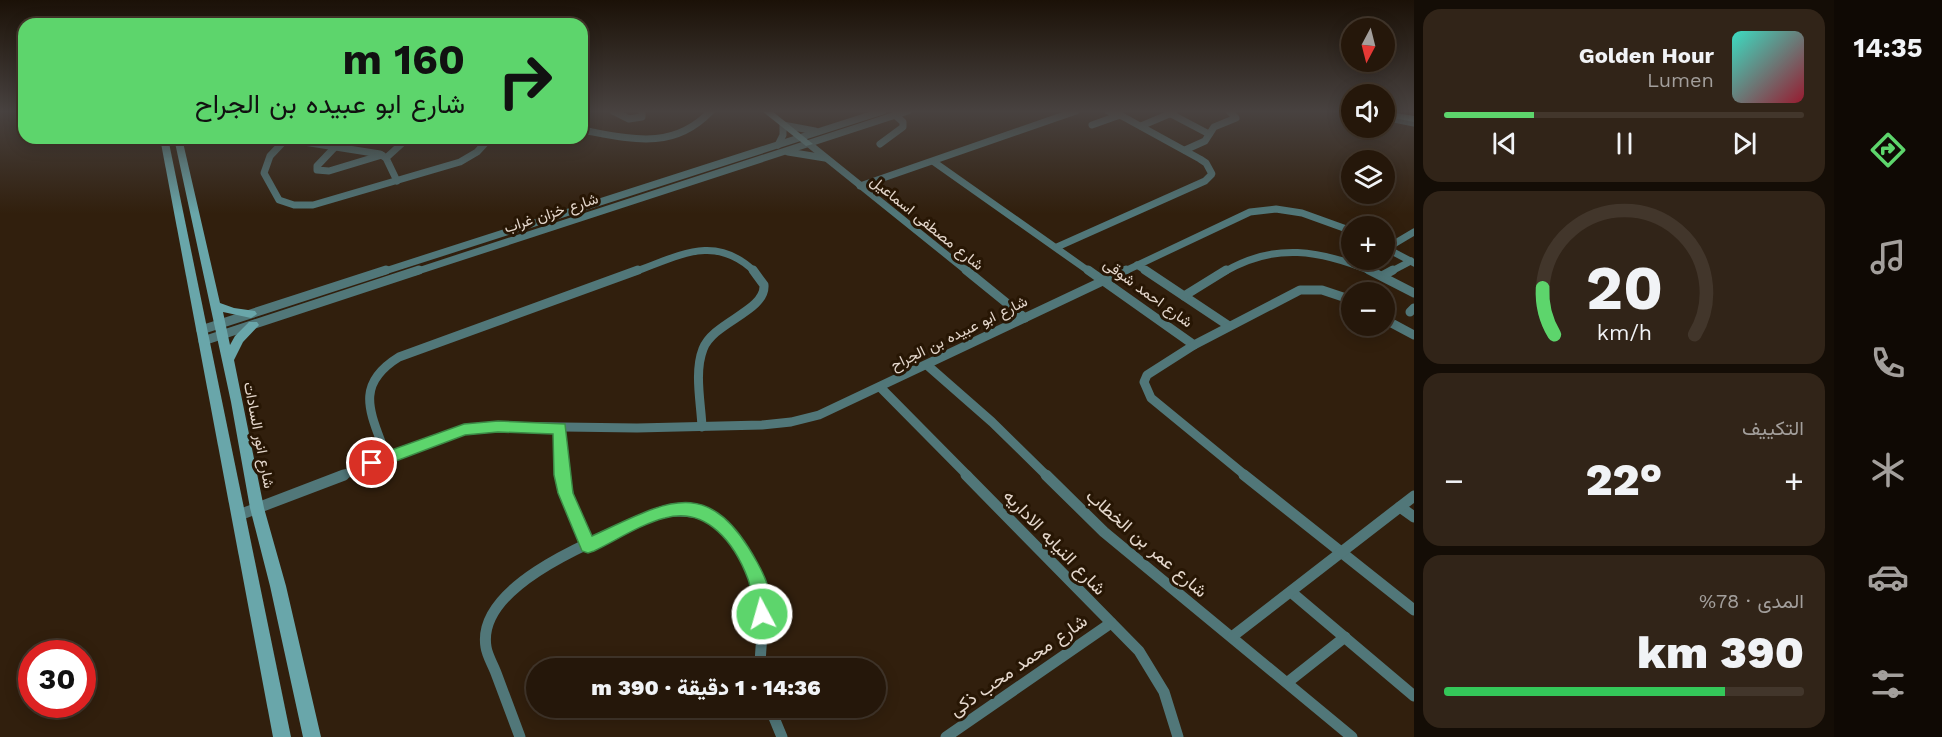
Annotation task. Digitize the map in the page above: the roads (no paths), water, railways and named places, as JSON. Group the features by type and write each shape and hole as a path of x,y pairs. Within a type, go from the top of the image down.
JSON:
{"street":[{"path":"165,145 282,737"},
{"name":"شارع انور السادات","path":"180,145 237,402 257,508 278,586 312,737"},
{"path":"280,145 270,156 264,172 275,196 285,203 313,205 460,162 483,145"},
{"path":"326,145 385,157"},
{"path":"336,147 317,166 317,170 329,171 385,157 399,145"},
{"path":"781,145 780,149 830,160"},
{"name":"شارع خزان غراب","path":"202,335 522,237 787,145"},
{"name":"شارع خزان غراب","path":"252,320 516,229 780,149 801,145"},
{"name":"شارع مصطفى اسماعيل","path":"811,145 1025,318"},
{"path":"827,145 825,150 830,160"},
{"path":"860,186 980,145"},
{"path":"1057,247 1205,181 1212,174 1209,168 1177,145"},
{"path":"1185,150 1195,145"},
{"path":"385,157 397,182"},
{"name":"شارع احمد شوقى","path":"934,162 1105,280 1194,345 1147,375 1144,382 1151,398 1341,552"},
{"name":"شارع ابو عبيده بن الجراح","path":"239,515 464,429 498,426 702,427 791,422 819,415 1250,212 1262,209 1306,213 1341,227"},
{"path":"516,229 522,237"},
{"path":"1395,243 1414,232"},
{"path":"387,458 374,418 369,390 379,372 399,357 428,344 675,257 713,249 738,256 763,280 765,288 758,302 719,326 704,346 701,358 702,427"},
{"path":"1184,296 1251,258 1274,252 1312,254 1353,264 1414,293"},
{"path":"1395,253 1412,262"},
{"path":"1382,276 1412,262"},
{"path":"1137,265 1229,326"},
{"path":"1194,345 1300,290 1322,290 1341,296"},
{"path":"214,304 252,320 227,361"},
{"path":"1395,324 1414,335"},
{"name":"شارع عمر بن الخطاب","path":"927,365 992,422 1104,532 1233,636 1350,736"},
{"name":"شارع النيابه الاداريه","path":"880,387 1139,651 1161,684 1169,702 1178,737"},
{"path":"560,428 562,475 566,493 588,546"},
{"path":"1233,636 1414,495"},
{"path":"1400,507 1414,517"},
{"path":"520,737 486,647 486,632 490,617 509,591 522,581 588,546 661,512 691,510 718,520 737,541 756,577 760,591 762,606 760,658"},
{"path":"1341,552 1414,610"},
{"path":"1290,592 1414,696"},
{"name":"شارع محمد محب ذكى","path":"946,737 1111,623"},
{"path":"1288,682 1345,637"},
{"path":"774,718 782,737"}]}
